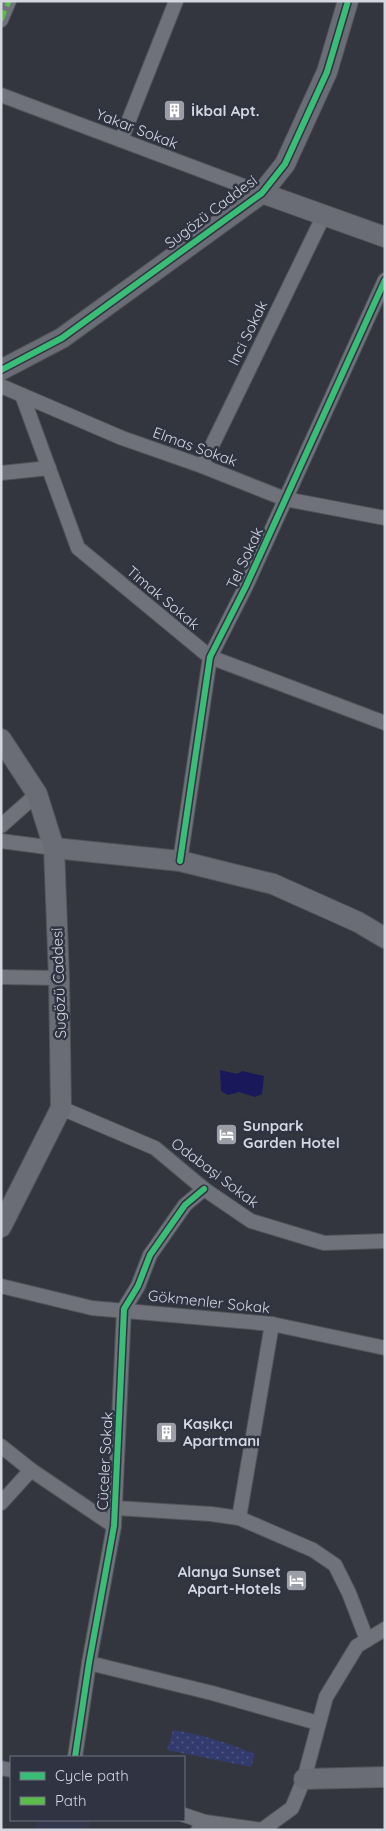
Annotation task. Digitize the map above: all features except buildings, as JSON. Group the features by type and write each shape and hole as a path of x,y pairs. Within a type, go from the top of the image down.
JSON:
{"street":[{"path":"1,20 9,1"},
{"path":"121,140 176,1"},
{"name":"Sugözü Caddesi","path":"1,370 62,338 262,193 285,164 328,72 348,1"},
{"name":"Yakar Sokak","path":"1,95 262,193"},
{"path":"262,193 385,237"},
{"name":"Inci Sokak","path":"202,466 324,215"},
{"name":"Tel Sokak","path":"180,861 210,657 246,586 385,280"},
{"name":"Elmas Sokak","path":"1,386 122,438 202,466 286,499 385,518"},
{"name":"Timak Sokak","path":"22,395 78,548 210,657 385,723"},
{"path":"1,473 49,468"},
{"name":"Sugözü Caddesi","path":"1,739 37,794 54,848 61,1108 1,1227"},
{"path":"1,826 37,794"},
{"path":"1,841 180,861 273,884 358,922 385,938"},
{"path":"1,977 59,978"},
{"name":"Odabaşi Sokak","path":"61,1108 155,1148 204,1189 251,1221 324,1244 385,1241"},
{"name":"Cüceler Sokak","path":"75,1756 116,1508 124,1310 138,1286 150,1256 185,1205 204,1189"},
{"name":"Gökmenler Sokak","path":"1,1286 92,1308 272,1324 385,1348"},
{"path":"239,1518 272,1324"},
{"path":"1,1446 31,1470 114,1526"},
{"path":"1,1503 31,1470"},
{"path":"116,1508 212,1514 239,1518 314,1550 335,1565 349,1593 367,1640"},
{"path":"185,1816 202,1826 262,1830 292,1808 304,1779 326,1697 356,1646 385,1629"},
{"path":"89,1663 212,1693 318,1723"},
{"path":"304,1779 385,1777"}],"shaded area":[{"path":"220,1070 237,1074 242,1071 264,1076 262,1094 255,1097 239,1092 228,1095 221,1091"},
{"path":"173,1730 214,1739 255,1754 251,1767 167,1750"},
{"path":"37,1821 91,1821 88,1830 36,1830"}],"marked path":[{"path":"1,20 9,1"}],"cycle path":[{"path":"1,370 62,338 262,193 285,164 327,72 348,1"},
{"path":"180,861 210,657 246,586 385,280"},
{"path":"75,1756 89,1663 114,1526 124,1309 138,1286 150,1255 185,1205 204,1189"}],"place":[{"name":"İkbal Apt.","path":"175,111"},
{"name":"Sunpark Garden Hotel","path":"227,1135"},
{"name":"Kaşıkçı Apartmanı","path":"167,1433"},
{"name":"Alanya Sunset Apart-Hotels","path":"297,1581"}]}
